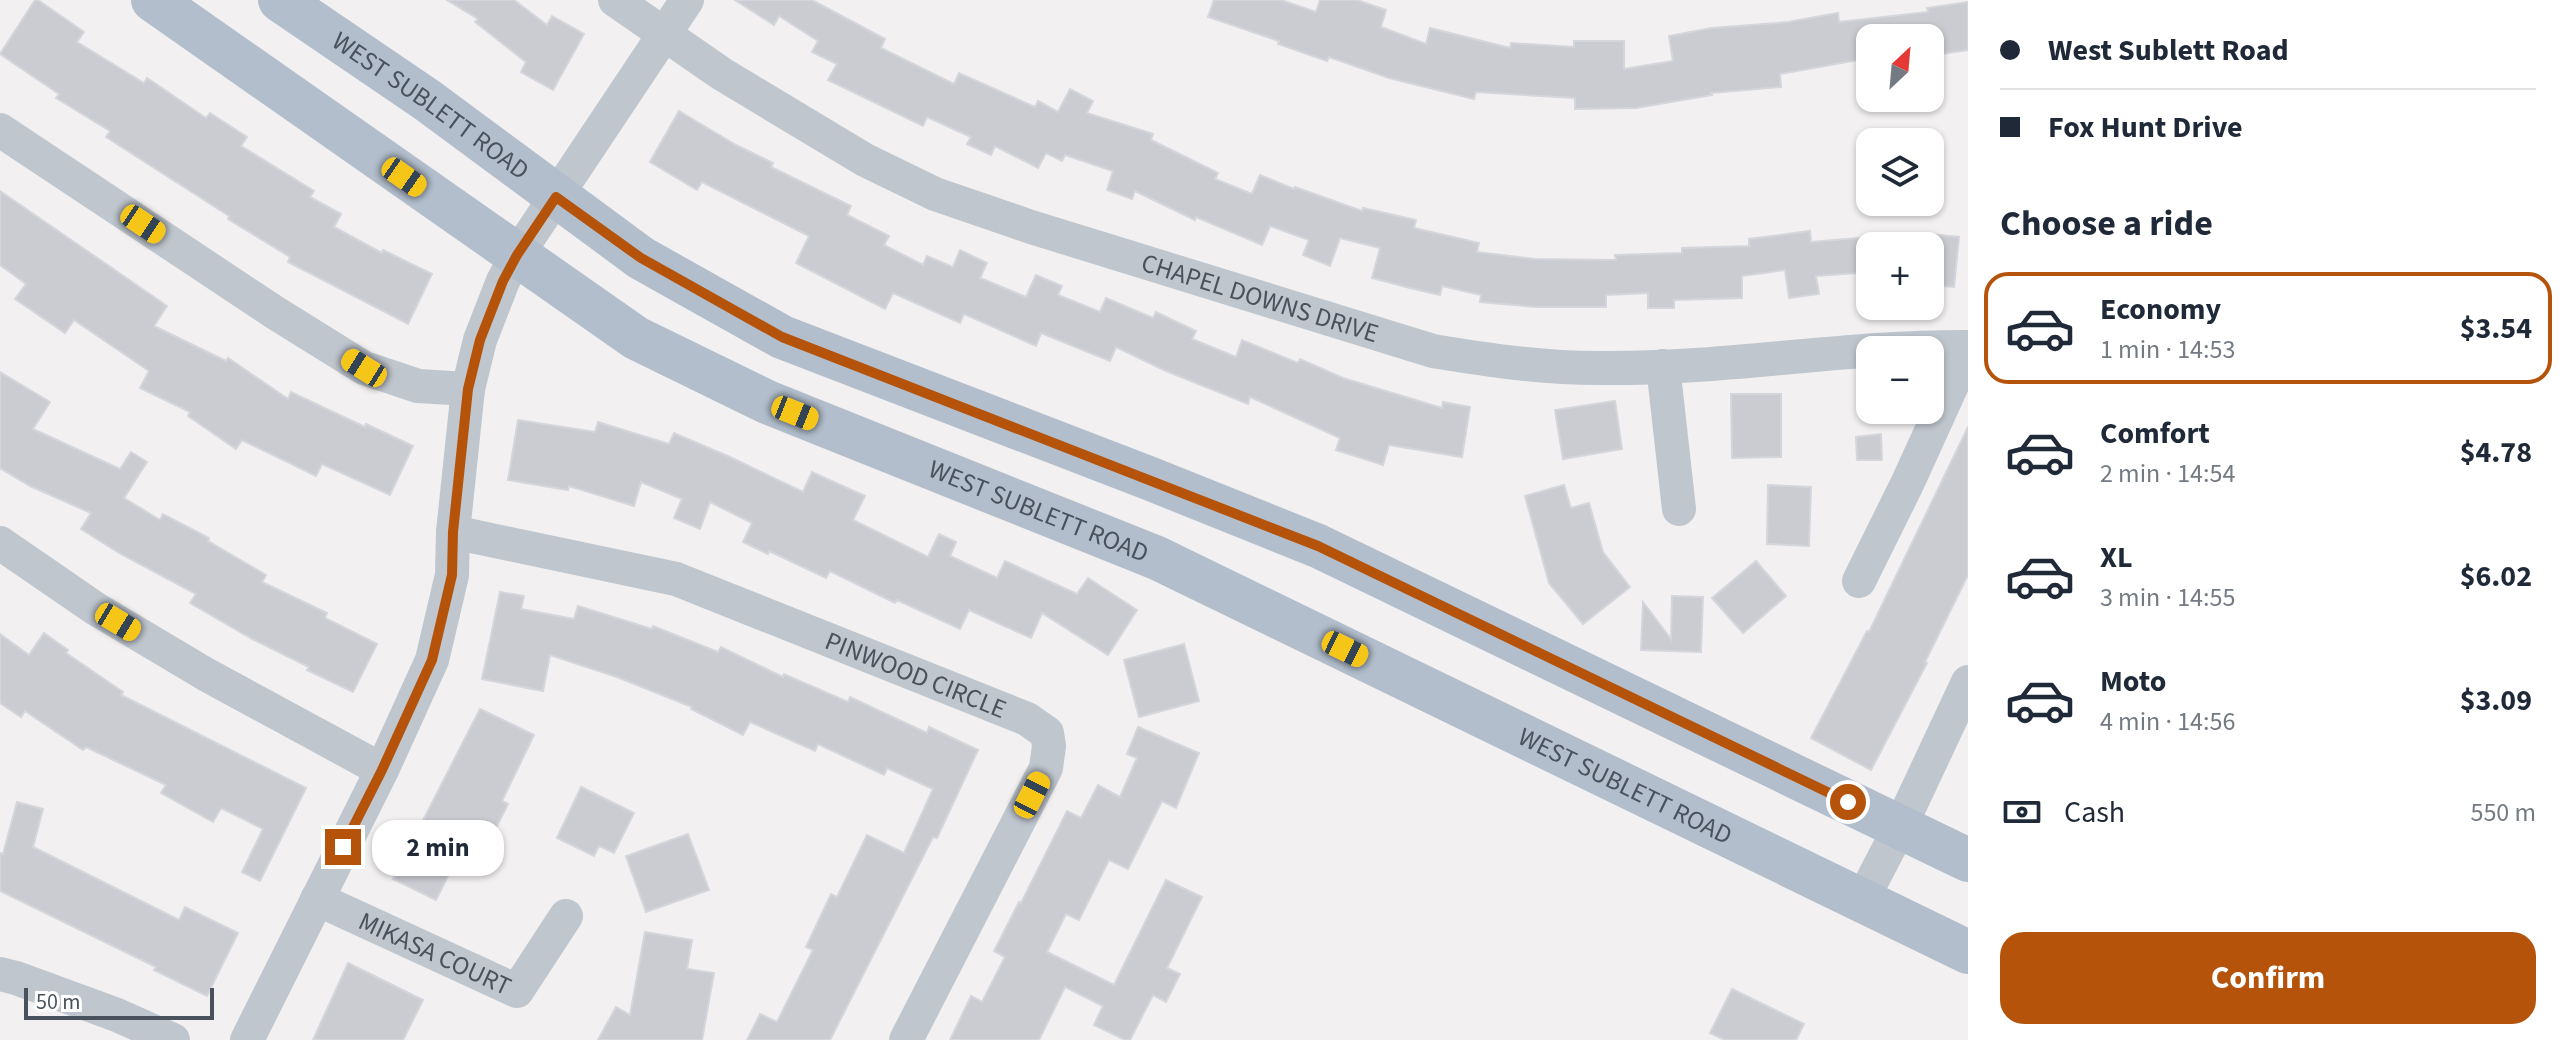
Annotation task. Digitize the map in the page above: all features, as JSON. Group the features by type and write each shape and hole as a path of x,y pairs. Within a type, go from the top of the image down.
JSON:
{"main road":[{"name":"WEST SUBLETT ROAD","path":"153,0 636,338 767,402 1157,558 1968,952"},
{"name":"WEST SUBLETT ROAD","path":"280,0 427,100 641,258 782,337 1318,546 1968,860"}],"street":[{"name":"CHAPEL DOWNS DRIVE","path":"615,0 722,74 865,160 935,194 1031,227 1433,351 1490,360 1596,368 1663,366 1918,346 1968,348"},
{"path":"247,1040 382,770 432,660 452,575 453,532 468,389 480,340 503,281 517,255 687,0"},
{"path":"0,130 364,368 418,386 468,389"},
{"path":"1859,581 1908,482 1968,348"},
{"path":"1663,366 1679,509"},
{"name":"PINWOOD CIRCLE","path":"453,532 676,579 1027,719 1047,733 1046,768 906,1040"},
{"path":"0,543 96,609 207,675 382,770"},
{"path":"1862,900 1968,682"},
{"name":"MIKASA COURT","path":"317,899 517,991 566,916"},
{"path":"0,974 117,1015 173,1040"}],"building":[{"path":"35,0 84,32 77,42 144,83 147,78 206,118 210,113 247,137 241,146 314,191 310,197 341,214 334,227 382,253 383,250 432,274 408,324 288,262 290,257 106,137 110,131 56,98 59,94 0,54"},
{"path":"447,0 514,0 547,25 552,16 584,34 553,90 521,72 526,62 475,22 478,19"},
{"path":"735,0 812,0 885,39 881,48 954,84 959,73 1035,107 1038,101 1058,112 1070,89 1093,101 1087,113 1153,134 1151,140 1218,173 1215,179 1252,194 1260,175 1362,211 1363,208 1416,220 1414,228 1479,243 1477,252 1535,259 1616,260 1615,255 1682,253 1682,248 1749,246 1749,239 1810,231 1811,242 1856,238 1856,273 1816,276 1819,294 1789,298 1785,270 1742,276 1742,298 1674,300 1674,308 1648,308 1648,293 1606,295 1606,307 1536,307 1480,302 1481,295 1442,286 1440,295 1372,278 1380,248 1340,238 1330,266 1303,255 1309,240 1270,226 1262,245 1196,217 1195,220 1135,191 1132,199 1107,190 1113,171 1065,155 1062,161 1046,153 1038,168 995,146 991,155 967,144 971,137 927,117 923,126 828,80 837,64 812,52 818,41 779,16 774,25"},
{"path":"1214,0 1281,0 1316,12 1320,0 1357,0 1386,10 1381,27 1426,44 1430,28 1510,48 1511,43 1574,47 1574,41 1624,41 1624,69 1673,61 1669,36 1838,13 1839,22 1928,12 1927,8 1968,2 1968,50 1944,54 1944,24 1856,24 1856,60 1780,74 1781,87 1711,93 1636,108 1575,109 1575,98 1476,92 1474,99 1389,78 1329,57 1327,61 1208,17"},
{"path":"679,111 773,163 771,167 851,206 847,215 889,236 884,245 923,265 927,256 953,267 960,250 987,263 980,278 1026,297 1036,275 1062,286 1058,295 1100,312 1106,298 1153,318 1156,312 1196,331 1192,339 1236,357 1242,340 1298,363 1300,359 1343,378 1442,408 1443,402 1470,407 1462,457 1389,445 1383,465 1336,450 1340,438 1250,397 1248,404 1116,347 1110,361 1041,333 1036,346 964,314 960,323 893,293 885,309 796,263 809,236 702,182 697,190 650,162"},
{"path":"0,191 167,306 154,326 226,361 228,358 288,399 291,392 413,446 390,495 322,464 316,476 242,440 236,449 188,416 190,412 140,388 149,371 74,320 65,333 15,299 26,284 0,265"},
{"path":"1944,235 1959,237 1954,287 1944,286"},
{"path":"0,372 50,402 33,429 120,469 131,452 147,462 124,498 160,520 163,514 209,538 208,541 266,575 262,582 327,613 325,618 377,644 353,692 307,670 309,667 190,603 196,594 81,529 91,513 30,486 0,468"},
{"path":"1731,394 1781,394 1781,457 1732,458"},
{"path":"1615,401 1622,449 1563,459 1555,410"},
{"path":"518,420 595,432 598,422 669,444 674,433 803,492 812,472 865,496 853,520 928,557 939,534 956,542 950,556 997,578 1005,561 1077,594 1088,578 1137,610 1108,655 1042,613 1031,638 969,610 960,629 897,600 895,603 830,571 826,578 743,542 752,523 710,502 700,529 674,518 682,499 641,482 634,506 569,486 568,490 508,480"},
{"path":"1968,427 1968,575 1927,663 1871,770 1811,738 1869,632"},
{"path":"1881,434 1882,460 1857,460 1856,437"},
{"path":"1564,485 1571,508 1589,503 1603,552 1630,587 1583,624 1549,583 1525,496"},
{"path":"1768,485 1811,487 1809,546 1767,544"},
{"path":"1756,561 1786,596 1743,633 1712,598"},
{"path":"500,592 524,596 521,609 574,619 578,606 652,629 653,626 718,652 721,647 783,677 784,674 848,702 850,697 927,733 929,727 978,750 937,838 933,837 830,1040 747,1040 760,1014 777,1022 813,950 806,947 831,894 837,897 867,835 904,853 933,789 887,768 884,775 818,744 815,751 750,722 743,735 692,707 550,655 543,691 482,679"},
{"path":"1672,596 1703,597 1701,652 1641,650 1643,602 1671,639"},
{"path":"44,633 68,650 66,653 123,692 121,695 306,788 260,881 242,872 263,829 221,808 213,822 161,793 166,785 86,747 83,750 25,711 21,717 0,703 0,634 29,655"},
{"path":"1184,644 1199,701 1139,717 1124,660"},
{"path":"480,709 534,735 502,801 508,804 481,858 462,848 436,900 393,879"},
{"path":"1138,727 1199,753 1176,808 1162,801 1128,869 1109,860 1079,920 1066,914 1047,952 1114,985 1166,880 1202,897 1167,968 1180,974 1166,1002 1153,995 1130,1040 1125,1040 1094,1025 1103,1006 1065,987 1039,1040 950,1040 971,996 982,1002 1005,957 994,951 1067,811 1081,818 1098,785 1120,797 1137,758 1127,754"},
{"path":"581,787 634,813 614,853 599,846 594,856 557,838"},
{"path":"17,802 43,809 33,847 179,920 185,907 238,933 207,996 154,970 156,967 0,891 0,853 3,854"},
{"path":"688,834 709,890 646,912 626,856"},
{"path":"645,932 692,940 687,969 714,973 702,1040 598,1040 616,1007 630,1015"},
{"path":"348,963 423,1000 403,1040 313,1040"},
{"path":"1732,989 1804,1024 1796,1040 1725,1040 1710,1033"}],"route":[{"path":"343,847 432,660 452,575 453,532 468,389 480,340 503,281 556,197 641,258 782,337 1318,546 1848,802"}]}
